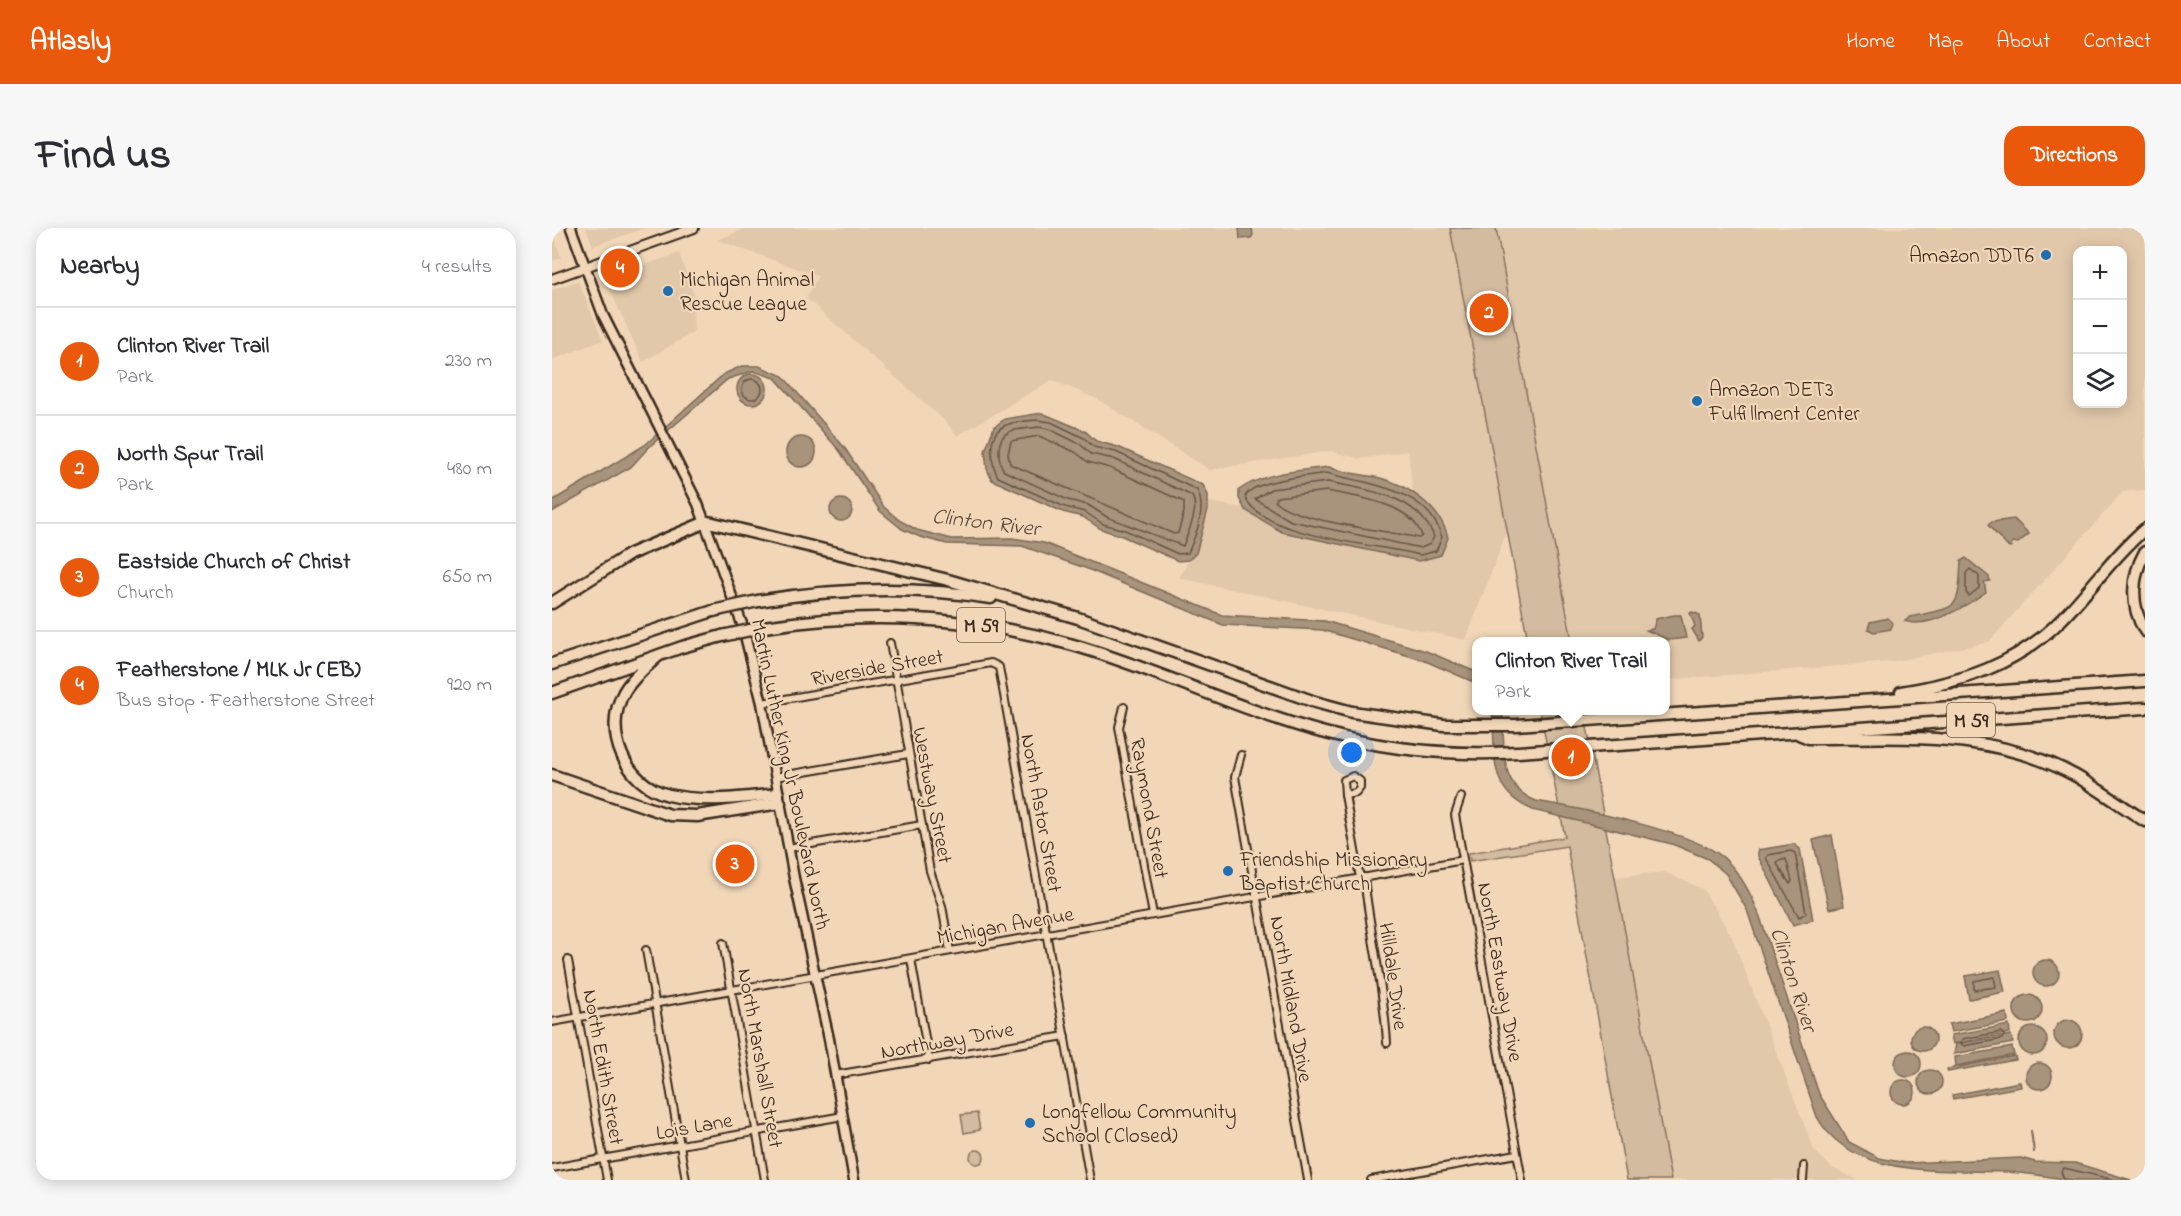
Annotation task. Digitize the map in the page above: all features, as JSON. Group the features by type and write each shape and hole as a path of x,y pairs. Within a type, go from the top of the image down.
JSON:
{"highway":[{"path":"552,603 630,554 706,522 948,580 1033,606"},
{"path":"1830,703 1950,683 2008,660 2037,641 2061,620 2145,529"},
{"path":"2145,552 2136,575 2134,599 2145,631"},
{"name":"M 59","path":"552,664 713,611 758,601 821,592 894,590 963,595 1033,606 1101,625 1333,707 1407,722 1479,726 1516,725 1659,715"},
{"name":"M 59","path":"552,693 723,636 764,627 825,619 881,617 937,619 998,627 1094,651 1327,734 1393,748 1481,754 2145,708"},
{"path":"658,656 628,685 616,714 615,732 620,749 634,774 653,789 679,797 779,799"},
{"name":"M 59","path":"1670,714 2145,681"},
{"path":"1797,732 1809,738 1940,738 2010,750 2076,776 2145,821"},
{"path":"552,775 670,815 697,816 779,799"}],"main road":[{"name":"Martin Luther King Jr Boulevard North","path":"571,228 584,268 609,329 670,446 706,522 740,615 762,703 788,848 816,976 854,1180"}],"street":[{"path":"552,279 694,228"},
{"name":"Westway Street","path":"890,643 922,825 950,951"},
{"name":"Riverside Street","path":"762,703 997,664"},
{"name":"North Astor Street","path":"997,664 1090,1180"},
{"name":"Raymond Street","path":"1124,707 1119,727 1153,915"},
{"path":"775,777 908,753"},
{"name":"North Midland Drive","path":"1241,755 1235,777 1308,1180"},
{"name":"Hilldale Drive","path":"1345,795 1384,989 1387,1043"},
{"name":"North Eastway Drive","path":"1461,797 1455,815 1522,1180"},
{"path":"788,848 922,825"},
{"name":"Michigan Avenue","path":"552,1022 1463,860"},
{"name":"North Marshall Street","path":"723,943 765,1180"},
{"path":"646,950 686,1180"},
{"path":"911,958 929,1060"},
{"name":"North Edith Street","path":"568,960 607,1180"},
{"name":"Northway Drive","path":"835,1075 1065,1036"},
{"name":"Lois Lane","path":"552,1168 843,1116"},
{"path":"1371,1180 1517,1154"},
{"path":"1803,1180 1804,1166"}],"shaded area":[{"path":"552,228 561,258 552,261"},
{"path":"586,228 645,228 593,246"},
{"path":"747,228 1450,228 1507,531 1466,640 1179,578 1189,560 1208,502 1418,537 1408,451 1360,459 1330,451 1210,470 1097,399 1052,380 957,436 946,422 806,298 818,276 717,240"},
{"path":"1450,228 1496,228 1571,637 1527,637"},
{"path":"1496,228 2145,228 2145,490 2123,492 1989,642 1891,662 1670,680 1670,637 1571,637"},
{"path":"679,253 697,303 693,311 694,332 643,362 605,279"},
{"path":"578,281 603,340 552,360 552,290"},
{"path":"1541,715 1585,715 1671,1180 1627,1180 1567,846 1470,861 1469,853 1565,837"},
{"path":"1664,872 1703,889 1732,937 1814,1150 1832,1168 1858,1180 1671,1180 1614,877"},
{"path":"977,1113 980,1130 964,1133 961,1115"},
{"path":"974,1150 980,1150 984,1157 980,1164 974,1164 970,1160 970,1154"}],"water":[{"path":"1239,228 1252,228 1253,235 1251,238 1240,239"},
{"path":"742,366 759,366 783,376 844,447 884,507 899,520 917,530 952,539 1012,538 1044,543 1222,615 1325,621 1426,651 1472,670 1472,681 1423,660 1322,630 1223,625 1085,568 1022,546 947,544 920,537 902,529 880,511 839,450 775,378 753,371 728,379 649,447 631,467 552,512 552,501 645,445 724,374"},
{"path":"752,374 763,378 767,389 763,400 752,404 741,400 737,389 741,378"},
{"path":"1042,413 1085,431 1096,441 1118,447 1203,485 1208,495 1208,510 1196,553 1189,560 1178,561 1101,529 1083,517 1063,512 992,480 987,469 985,451 994,427 1005,419"},
{"path":"801,437 812,441 816,452 812,463 801,467 790,463 786,452 790,441"},
{"path":"1329,467 1390,481 1422,499 1439,517 1448,538 1441,555 1419,561 1282,532 1245,510 1239,498 1239,490 1259,479 1282,473"},
{"path":"841,499 849,502 852,510 849,518 841,521 833,518 830,510 833,502"},
{"path":"2014,519 2029,534 2018,543 2012,542 2011,547 2007,546 1988,525 1992,522"},
{"path":"1966,558 1989,577 1990,581 1984,582 1986,592 1959,609 1936,619 1914,623 1905,621 1910,617 1939,611 1953,604 1959,590 1961,561"},
{"path":"1690,613 1700,615 1702,637 1699,641 1692,629 1695,626"},
{"path":"1681,615 1686,638 1670,640 1670,637 1662,637 1646,630 1653,629 1656,619"},
{"path":"1888,618 1893,623 1891,629 1874,632 1868,629 1870,622"},
{"path":"1492,715 1502,715 1504,751 1509,775 1514,785 1523,794 1536,801 1635,822 1688,839 1709,848 1724,858 1736,871 1750,893 1760,917 1819,1094 1849,1142 1879,1158 1906,1163 2021,1158 2035,1162 2075,1163 2131,1180 2071,1180 2015,1173 1928,1170 1901,1167 1852,1152 1833,1137 1817,1117 1747,910 1726,874 1708,859 1672,844 1533,810 1518,802 1507,792 1500,781 1495,755"},
{"path":"1832,835 1844,906 1829,909 1813,840"},
{"path":"1794,844 1800,849 1813,920 1793,925 1758,856 1758,850"},
{"path":"2046,960 2055,964 2059,973 2055,982 2046,986 2037,982 2033,973 2037,964"},
{"path":"2000,970 2005,992 1969,999 1965,976"},
{"path":"2028,995 2038,999 2042,1009 2038,1019 2028,1023 2018,1019 2014,1009 2018,999"},
{"path":"2007,1013 2008,1022 1951,1032 1949,1024"},
{"path":"2068,1020 2078,1024 2082,1034 2078,1044 2068,1048 2058,1044 2054,1034 2058,1024"},
{"path":"2009,1025 2010,1033 1953,1044 1951,1035"},
{"path":"1923,1027 1928,1028 1934,1034 1934,1044 1928,1050 1923,1051 1918,1050 1912,1044 1911,1039 1912,1034 1918,1028"},
{"path":"2033,1027 2043,1031 2047,1041 2043,1051 2033,1055 2023,1051 2019,1041 2023,1031"},
{"path":"2011,1035 2013,1043 1954,1054 1956,1044"},
{"path":"2012,1047 2014,1055 1956,1066 1955,1057"},
{"path":"1908,1051 1917,1055 1921,1064 1917,1073 1908,1077 1899,1073 1895,1064 1899,1055"},
{"path":"2015,1056 2016,1060 1948,1072 1947,1069"},
{"path":"2039,1063 2048,1067 2052,1076 2048,1085 2039,1089 2030,1085 2026,1076 2030,1067"},
{"path":"1930,1070 1935,1071 1941,1077 1941,1087 1935,1093 1930,1094 1925,1093 1919,1087 1918,1082 1919,1077 1925,1071"},
{"path":"1903,1080 1912,1083 1915,1092 1912,1101 1903,1104 1894,1101 1891,1092 1894,1083"},
{"path":"2020,1082 2021,1087 1953,1099 1952,1095"}],"waterway":[{"path":"2031,1131 2034,1152"}],"place":[{"name":"Amazon DDT6","path":"2046,255"},
{"name":"Featherstone / MLK Jr (EB)","path":"620,268"},
{"name":"Michigan Animal Rescue League","path":"668,291"},
{"name":"North Spur Trail","path":"1489,313"},
{"name":"Amazon DET3 Fulfillment Center","path":"1697,401"},
{"name":"Clinton River Trail","path":"1571,757"},
{"name":"Eastside Church of Christ","path":"735,864"},
{"name":"Friendship Missionary Baptist Church","path":"1228,871"},
{"name":"Longfellow Community School (Closed)","path":"1030,1123"}],"water label":[{"name":"Clinton River","path":"986,521"},
{"name":"Clinton River","path":"1795,979"}]}
